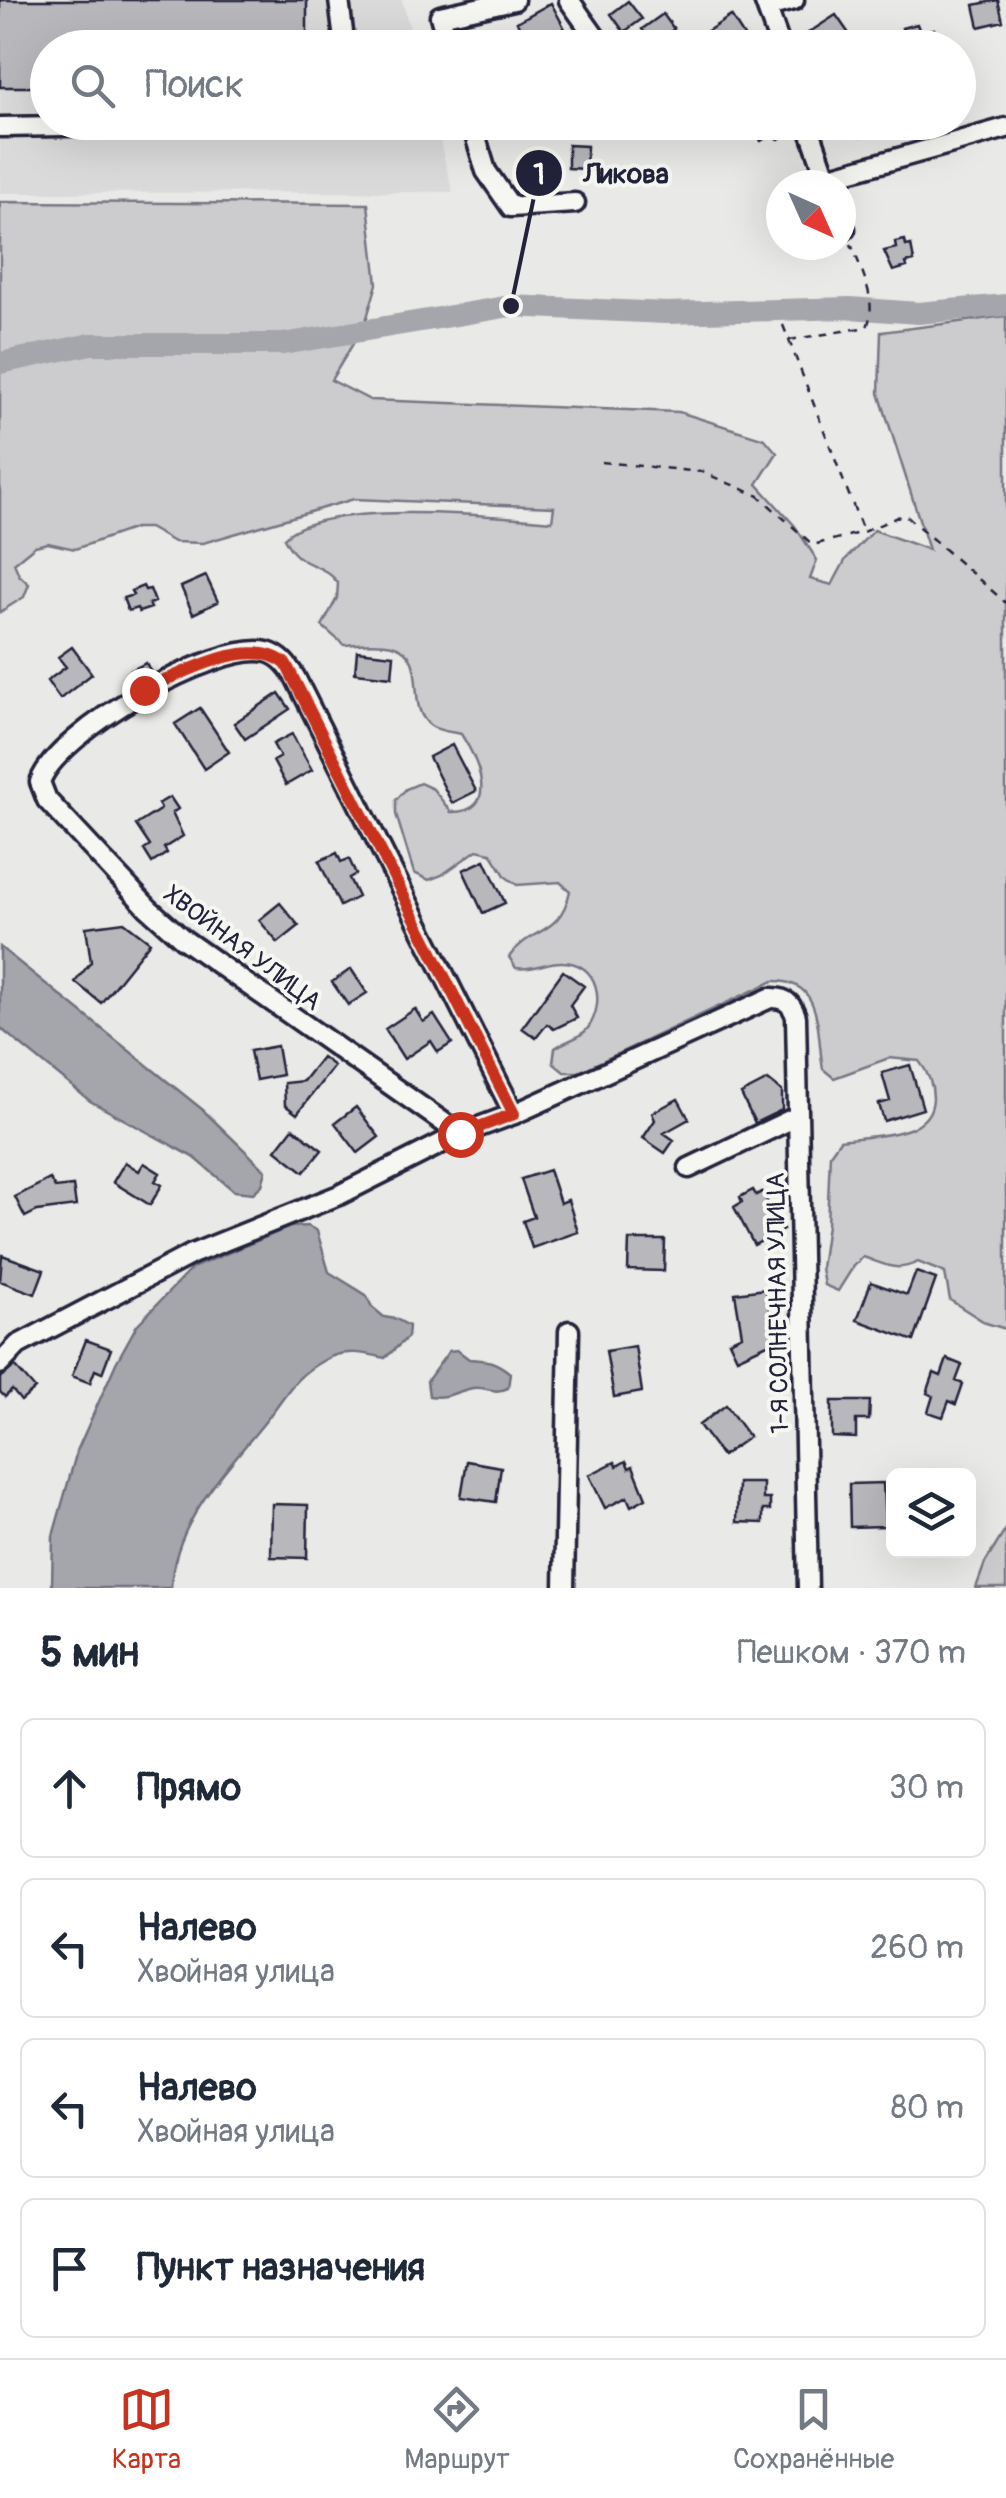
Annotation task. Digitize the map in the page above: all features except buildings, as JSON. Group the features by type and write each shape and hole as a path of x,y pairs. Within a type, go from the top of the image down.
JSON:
{"street":[{"path":"339,0 343,30"},
{"path":"444,30 440,16 514,0"},
{"path":"569,0 590,30"},
{"path":"775,30 766,4 794,0"},
{"path":"0,127 30,127"},
{"path":"976,137 1006,128"},
{"path":"477,140 486,171 510,207 575,203"},
{"path":"814,140 824,170"},
{"path":"856,174 966,140"},
{"name":"ХВОЙНАЯ УЛИЦА","path":"460,1134 184,939 148,908 53,810 41,788 51,761 144,690 242,653 263,651 276,655 296,677 514,1114"},
{"name":"1-Я СОЛНЕЧНАЯ УЛИЦА","path":"514,1114 770,998 788,1002 796,1016 808,1588"},
{"path":"0,1364 9,1342 192,1254 339,1195 460,1134 514,1114"},
{"path":"689,1168 798,1116"},
{"path":"564,1588 569,1331"}],"path":[{"path":"789,340 867,327 869,291 856,257"},
{"path":"783,325 863,532"},
{"path":"601,462 702,472 759,496 813,545 863,532 904,514 1006,604"}],"shaded area":[{"path":"0,0 402,0 410,30 30,30 30,140 439,140 453,192 0,193"},
{"path":"0,202 368,204 377,284 365,324 331,380 370,400 679,412 765,439 777,453 757,484 795,526 817,560 810,579 832,585 846,559 874,530 929,550 879,393 881,332 1006,316 1006,1329 986,1323 950,1300 945,1273 918,1262 897,1267 863,1257 838,1291 824,1285 821,1268 830,1154 840,1140 898,1132 922,1121 930,1111 933,1093 919,1061 889,1058 834,1078 823,1069 818,1024 809,998 790,983 773,981 579,1072 564,1072 553,1063 555,1048 581,1034 594,1018 597,996 591,976 575,964 563,962 516,968 509,957 526,940 552,924 570,891 560,882 517,885 506,877 491,853 477,850 429,880 414,873 396,814 396,800 406,789 420,783 433,789 451,812 466,810 481,795 474,757 461,734 434,728 423,717 415,670 404,651 380,643 344,645 322,626 337,598 338,583 324,570 297,556 284,538 304,526 334,518 412,513 552,521 554,507 354,499 203,543 174,542 149,528 135,528 75,549 48,543 35,546 14,563 29,584 24,597 0,612"},
{"path":"0,947 203,1110 266,1171 262,1185 253,1193 234,1191 195,1158 90,1101 5,1032 0,1027"},
{"path":"308,1226 317,1231 329,1272 366,1295 384,1317 409,1326 408,1337 385,1358 363,1353 340,1354 299,1378 192,1518 174,1563 171,1588 52,1588 53,1536 77,1451 137,1325 192,1268 290,1227"},
{"path":"457,1350 469,1359 491,1362 510,1373 508,1388 473,1388 447,1396 429,1396 427,1381 449,1351"},
{"path":"1006,1529 1006,1588 976,1588 985,1563"}],"waterway":[{"path":"0,363 91,344 283,344 511,306 666,313 850,308 918,313 1006,305"}],"place":[{"name":"Ликова","path":"511,306"}],"route":[{"path":"144,690 242,653 263,651 276,655 296,677 514,1114 460,1134"}]}
